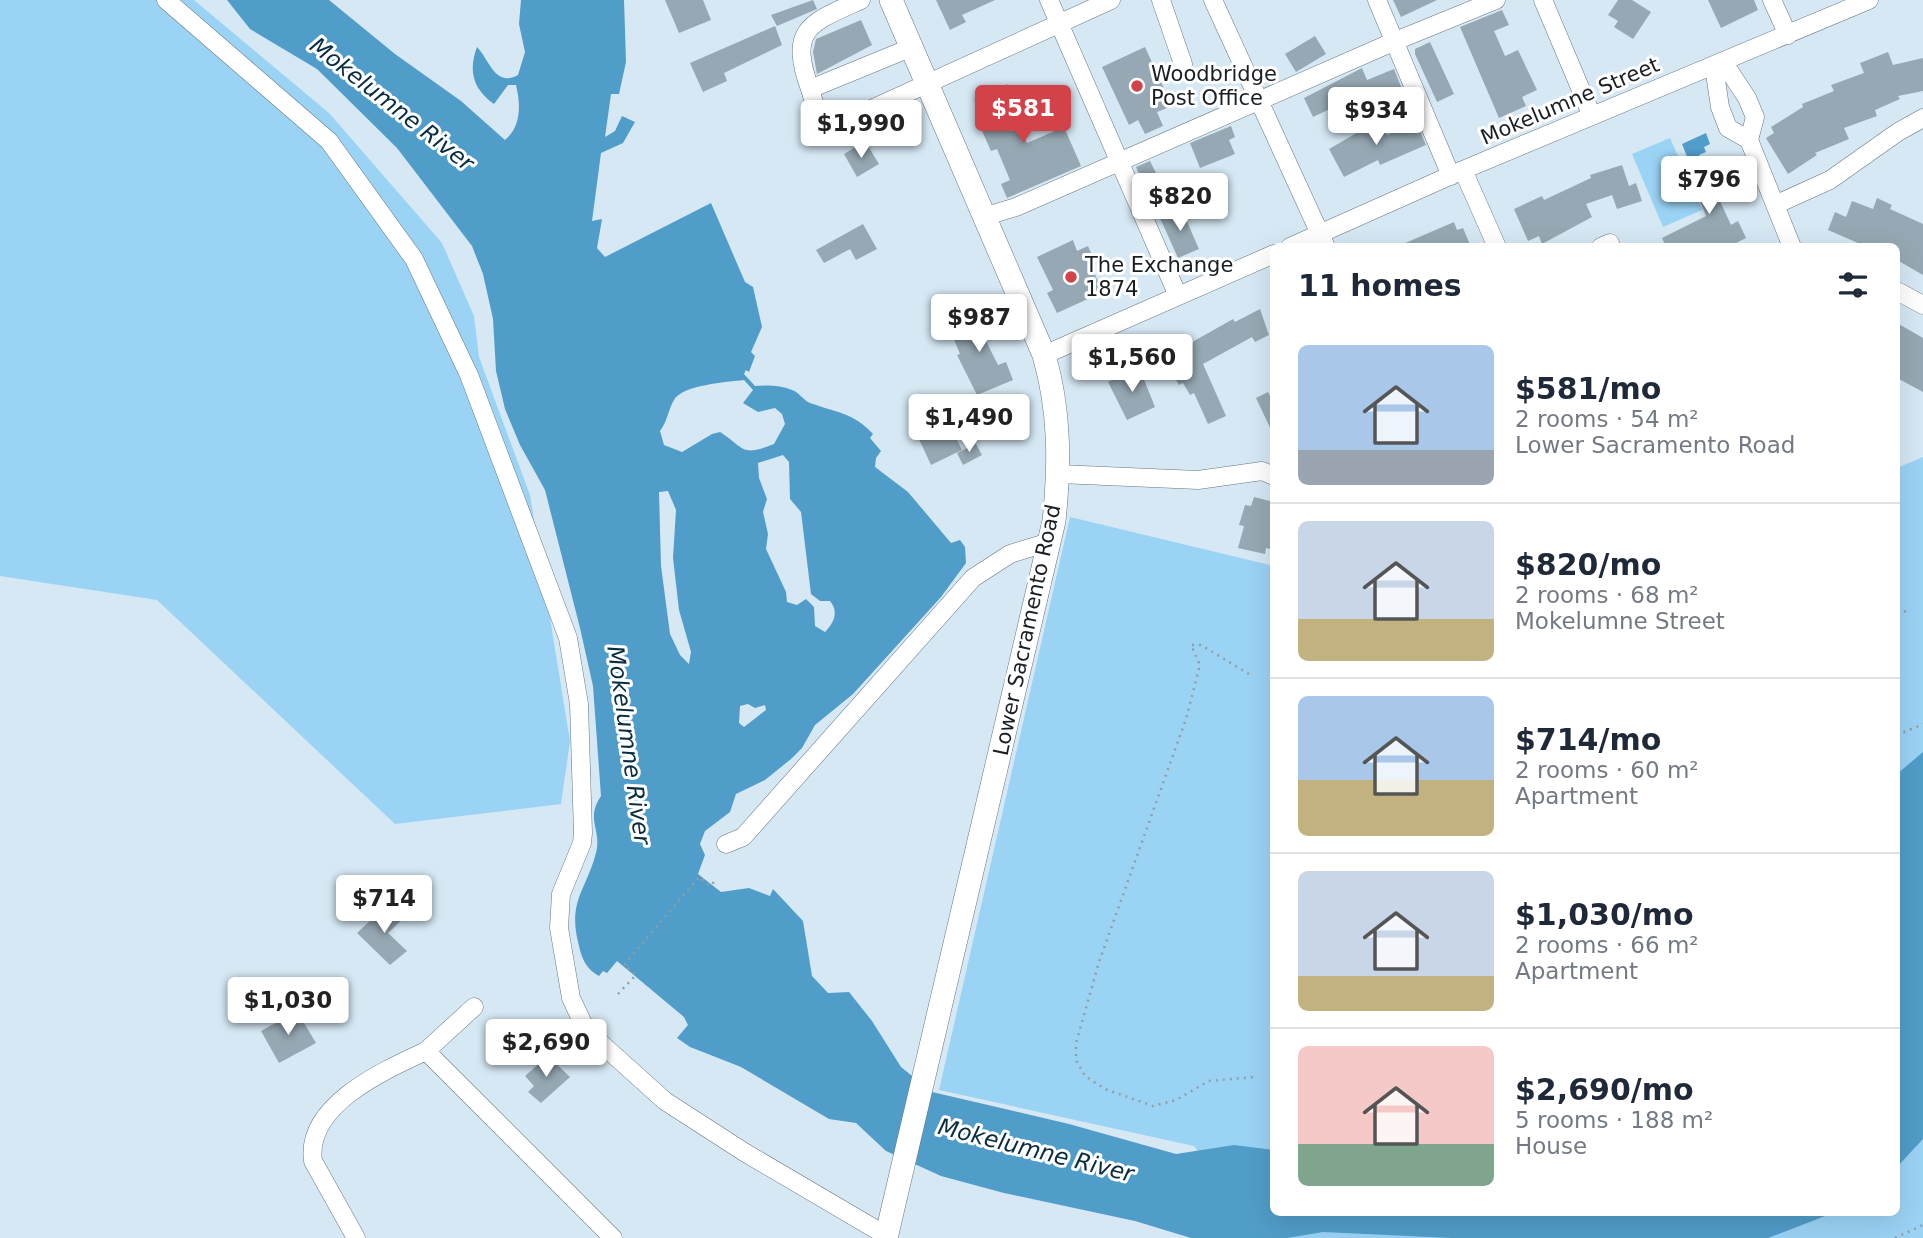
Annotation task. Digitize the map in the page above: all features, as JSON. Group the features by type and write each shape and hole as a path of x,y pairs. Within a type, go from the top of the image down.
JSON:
{"main road":[{"name":"Lower Sacramento Road","path":"886,1237 1049,542 1059,474 1056,403 1044,355 924,83 891,0"}],"street":[{"path":"166,0 329,141 414,258 469,375 568,638 579,704 583,833 582,843 561,894 559,928 571,998 586,1030 665,1101 886,1237"},
{"path":"861,0 820,18 804,33 800,54 810,89 816,109 832,127 1111,0"},
{"path":"1049,0 1178,296"},
{"path":"1161,0 1184,64"},
{"path":"1213,0 1257,102 1323,240"},
{"path":"1377,0 1393,42 1457,173 1495,243"},
{"path":"983,217 1016,207 1393,42 1496,0"},
{"path":"1544,0 1592,116"},
{"path":"1772,0 1788,35"},
{"name":"Mokelumne Street","path":"1323,240 1457,173 1869,0"},
{"path":"810,89 910,48"},
{"path":"1719,65 1720,107 1728,128 1749,140 1792,243"},
{"path":"1719,65 1747,98 1755,117 1749,140"},
{"path":"1777,204 1830,180 1898,132 1923,118"},
{"path":"1044,355 1270,256"},
{"path":"1900,293 1923,305"},
{"path":"1059,474 1198,480 1270,471"},
{"path":"726,845 743,837 972,578 1010,554 1049,542"},
{"path":"356,1238 313,1161 312,1152 319,1124 338,1103 389,1068 426,1051 474,1007"},
{"path":"426,1051 613,1238"}],"path":[{"path":"1900,612 1906,611"},
{"path":"1250,674 1201,645 1191,645 1200,666 1186,719 1099,962 1075,1053 1080,1070 1095,1083 1143,1104 1170,1103 1209,1081 1255,1077"},
{"path":"1900,734 1923,724"},
{"path":"618,994 636,975 624,965 699,877 710,887 715,880"},
{"path":"1899,1237 1923,1225"}],"shaded area":[{"path":"0,0 194,0 329,113 442,243 474,316 479,357 530,495 570,741 561,804 395,824 157,600 0,576"},
{"path":"1670,138 1702,210 1663,227 1632,154"},
{"path":"1923,457 1923,1238 1264,1238 1194,1146 939,1090 1070,517 1270,565 1270,1216 1900,1216 1900,467"}],"water":[{"name":"Mokelumne River","path":"227,0 329,0 395,54 461,101 505,140 517,122 519,100 516,85 508,85 494,104 487,98 474,79 473,64 477,47 498,75 510,78 518,75 525,52 519,24 521,0 624,0 626,62 619,94 611,94 605,137 615,131 622,116 635,122 623,143 601,153 592,221 602,219 597,248 605,257 711,203 745,282 753,287 762,327 751,352 755,356 749,372 746,370 744,374 755,386 792,390 810,403 844,414 866,427 873,434 870,438 881,451 876,458 875,467 908,492 951,543 960,540 965,547 966,563 941,597 853,694 815,725 802,748 791,759 765,780 736,794 730,812 705,831 700,844 705,855 698,874 721,892 749,888 770,896 773,889 803,921 812,976 828,993 849,992 872,1021 901,1067 932,1092 1069,1124 1176,1154 1234,1145 1270,1150 1270,1216 1825,1216 1768,1238 1451,1238 1323,1232 1287,1238 1191,1238 1135,1221 1004,1193 941,1176 886,1151 856,1123 829,1119 741,1067 690,1047 677,1038 688,1025 684,1017 617,961 607,973 603,971 599,976 585,963 580,951 576,931 576,907 596,853 594,812 601,796 593,686 545,490 520,445 505,409 496,371 493,319 483,274 472,246 397,148 317,69 250,29","holes":["744,380 753,390 743,403 758,412 775,408 782,414 785,424 774,444 755,450 744,449 720,432 682,452 664,445 660,431 679,395 716,383","783,455 789,462 790,499 801,512 811,594 820,601 830,601 835,613 825,632 815,626 814,607 806,599 797,605 787,602 786,592 766,549 768,534 763,512 767,499 759,478 758,463","668,491 676,510 673,558 679,610 691,652 689,664 680,655 670,634 661,566 659,492","748,704 755,708 765,705 766,710 744,727 739,723 740,706"]},
{"path":"1706,133 1710,144 1704,147 1706,152 1699,155 1701,160 1690,164 1682,144"},
{"path":"1923,752 1923,1139 1900,1164 1900,771"}],"building":[{"path":"665,0 703,0 711,20 679,33"},
{"path":"813,0 817,9 777,26 771,15"},
{"path":"936,0 995,0 962,15 966,22 950,30"},
{"path":"1393,0 1437,0 1401,17"},
{"path":"1618,0 1632,0 1651,12 1633,39 1614,27 1618,21 1608,15"},
{"path":"1708,0 1754,0 1758,10 1721,28"},
{"path":"1502,10 1509,25 1494,31 1505,56 1518,50 1537,90 1522,97 1526,106 1499,118 1460,27"},
{"path":"861,20 872,45 817,74 813,52 816,39"},
{"path":"775,26 782,45 724,73 727,81 703,92 690,63"},
{"path":"1315,36 1326,54 1296,72 1285,54"},
{"path":"1430,42 1454,94 1437,102 1415,54 1415,49"},
{"name":"Woodbridge Post Office","path":"1145,47 1172,106 1157,112 1163,126 1145,134 1138,120 1129,125 1102,67"},
{"path":"1888,52 1893,65 1923,58 1923,91 1898,96 1900,99 1875,110 1877,116 1844,128 1849,139 1815,153 1817,155 1788,174 1766,138 1774,133 1771,127 1803,107 1802,104 1834,91 1831,85 1864,73 1860,63"},
{"path":"1362,68 1367,80 1394,69 1402,89 1390,93 1388,89 1361,101 1359,95 1313,117 1304,98"},
{"path":"1008,84 1016,103 1011,106 1027,143 1064,127 1081,166 1007,198 1001,184 1010,180 997,149 991,151 978,122 983,120 974,99"},
{"path":"1379,120 1387,135 1416,121 1426,145 1380,165 1378,160 1344,177 1329,149"},
{"path":"1231,126 1235,137 1229,140 1235,154 1200,168 1190,143"},
{"path":"859,145 861,150 868,146 879,164 857,177 844,154"},
{"path":"1150,161 1157,175 1142,182 1136,167"},
{"path":"1622,165 1629,186 1636,183 1642,201 1617,209 1612,195 1586,204 1592,217 1544,243 1539,236 1528,241 1514,209 1542,196 1544,200 1591,178 1590,175"},
{"path":"1722,166 1733,196 1720,201 1731,225 1738,221 1746,238 1736,243 1664,243 1662,238 1706,216 1691,178"},
{"path":"1877,198 1892,205 1890,209 1923,224 1923,275 1900,262 1900,243 1858,243 1828,230 1835,212 1846,217 1852,201 1873,209"},
{"path":"1181,208 1199,249 1178,258 1160,218"},
{"path":"1454,222 1457,230 1463,228 1469,243 1405,243"},
{"path":"863,224 877,249 856,260 850,249 824,263 816,250"},
{"name":"The Exchange 1874","path":"1073,240 1077,251 1088,246 1095,262 1090,264 1103,292 1057,313 1047,293 1053,290 1037,257"},
{"path":"1260,309 1269,335 1255,342 1252,337 1203,364 1226,416 1208,424 1194,393 1190,395 1183,383 1179,385 1170,370 1178,366 1171,354 1233,319 1235,322"},
{"path":"985,310 993,329 982,333 998,365 1006,362 1013,380 977,395 957,355 960,354 948,325"},
{"path":"1900,325 1923,338 1923,392 1900,380"},
{"path":"1139,367 1155,407 1127,420 1108,382"},
{"path":"1268,392 1270,396 1270,428 1256,398"},
{"path":"948,422 962,450 931,465 918,437"},
{"path":"976,444 982,455 963,465 957,453"},
{"path":"1254,497 1270,501 1270,549 1266,548 1265,554 1238,548 1244,526 1239,525 1245,505 1251,506"},
{"path":"387,905 403,919 388,933 407,951 390,965 357,933"},
{"path":"297,1011 316,1043 279,1063 261,1031"},
{"path":"548,1056 570,1077 541,1103 528,1092 534,1086 525,1076"}],"place":[{"name":"Woodbridge Post Office","path":"1137,86"},
{"name":"The Exchange 1874","path":"1071,277"}]}
